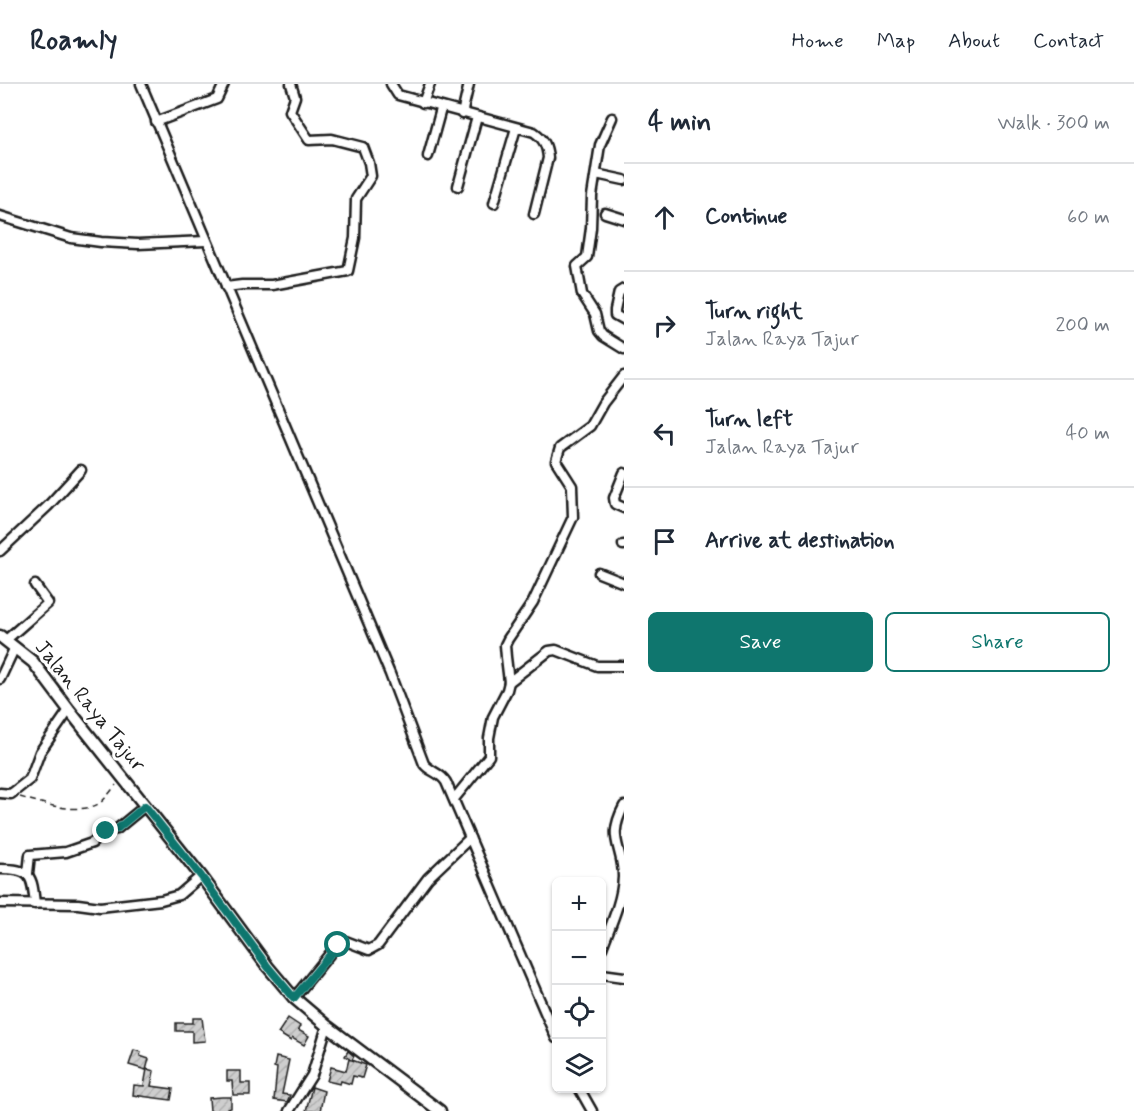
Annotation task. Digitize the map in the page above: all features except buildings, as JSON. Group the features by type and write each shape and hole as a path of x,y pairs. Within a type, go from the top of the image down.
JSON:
{"main road":[{"name":"Jalan Raya Tajur","path":"7,641 33,662 294,998 327,1026 440,1111"}],"street":[{"path":"141,84 390,674 424,764 444,778 552,1029"},
{"path":"156,122 217,99 224,84"},
{"path":"226,287 272,285 348,271 355,238 357,199 372,176 369,163 363,147 332,139 309,140 301,124 290,111 296,97 291,84"},
{"path":"391,84 398,95 441,109 534,132 540,136 548,149 548,158 534,214"},
{"path":"423,103 430,84"},
{"path":"462,114 469,84"},
{"path":"428,156 441,109"},
{"path":"459,186 477,117"},
{"path":"612,118 600,145 592,196 587,257 577,266 579,286 595,314 599,331 624,350"},
{"path":"494,204 516,128"},
{"path":"596,174 624,180"},
{"path":"605,213 624,219"},
{"path":"0,216 70,238 101,242 138,244 206,241"},
{"path":"624,289 619,292 615,315 624,320"},
{"path":"509,682 505,645 533,602 573,517 572,486 556,461 560,448 590,426 603,403 624,376"},
{"path":"0,551 48,506 81,470"},
{"path":"624,473 614,498 615,504 624,507"},
{"path":"600,573 624,583"},
{"path":"0,679 7,641 48,603 36,585"},
{"path":"454,799 489,756 489,738 493,717 509,682 549,651 556,650 597,666 624,666"},
{"path":"0,794 10,794 30,779 40,752 69,710"},
{"path":"35,904 28,873 30,855 66,852 92,843 106,831 117,829 145,806"},
{"path":"606,937 622,885 622,867 615,836 615,824 624,806"},
{"path":"294,998 344,940 369,950 378,945 428,878 470,838"},
{"path":"0,869 22,870 28,873"},
{"path":"0,903 100,907 161,900 179,895 201,876"},
{"path":"606,975 624,977"},
{"path":"289,1111 312,1075 327,1026"},
{"path":"581,1093 592,1111"}],"path":[{"path":"10,794 54,807 90,807 103,800 122,776"}],"route":[{"path":"106,831 117,829 145,806 294,998 338,945"}]}
